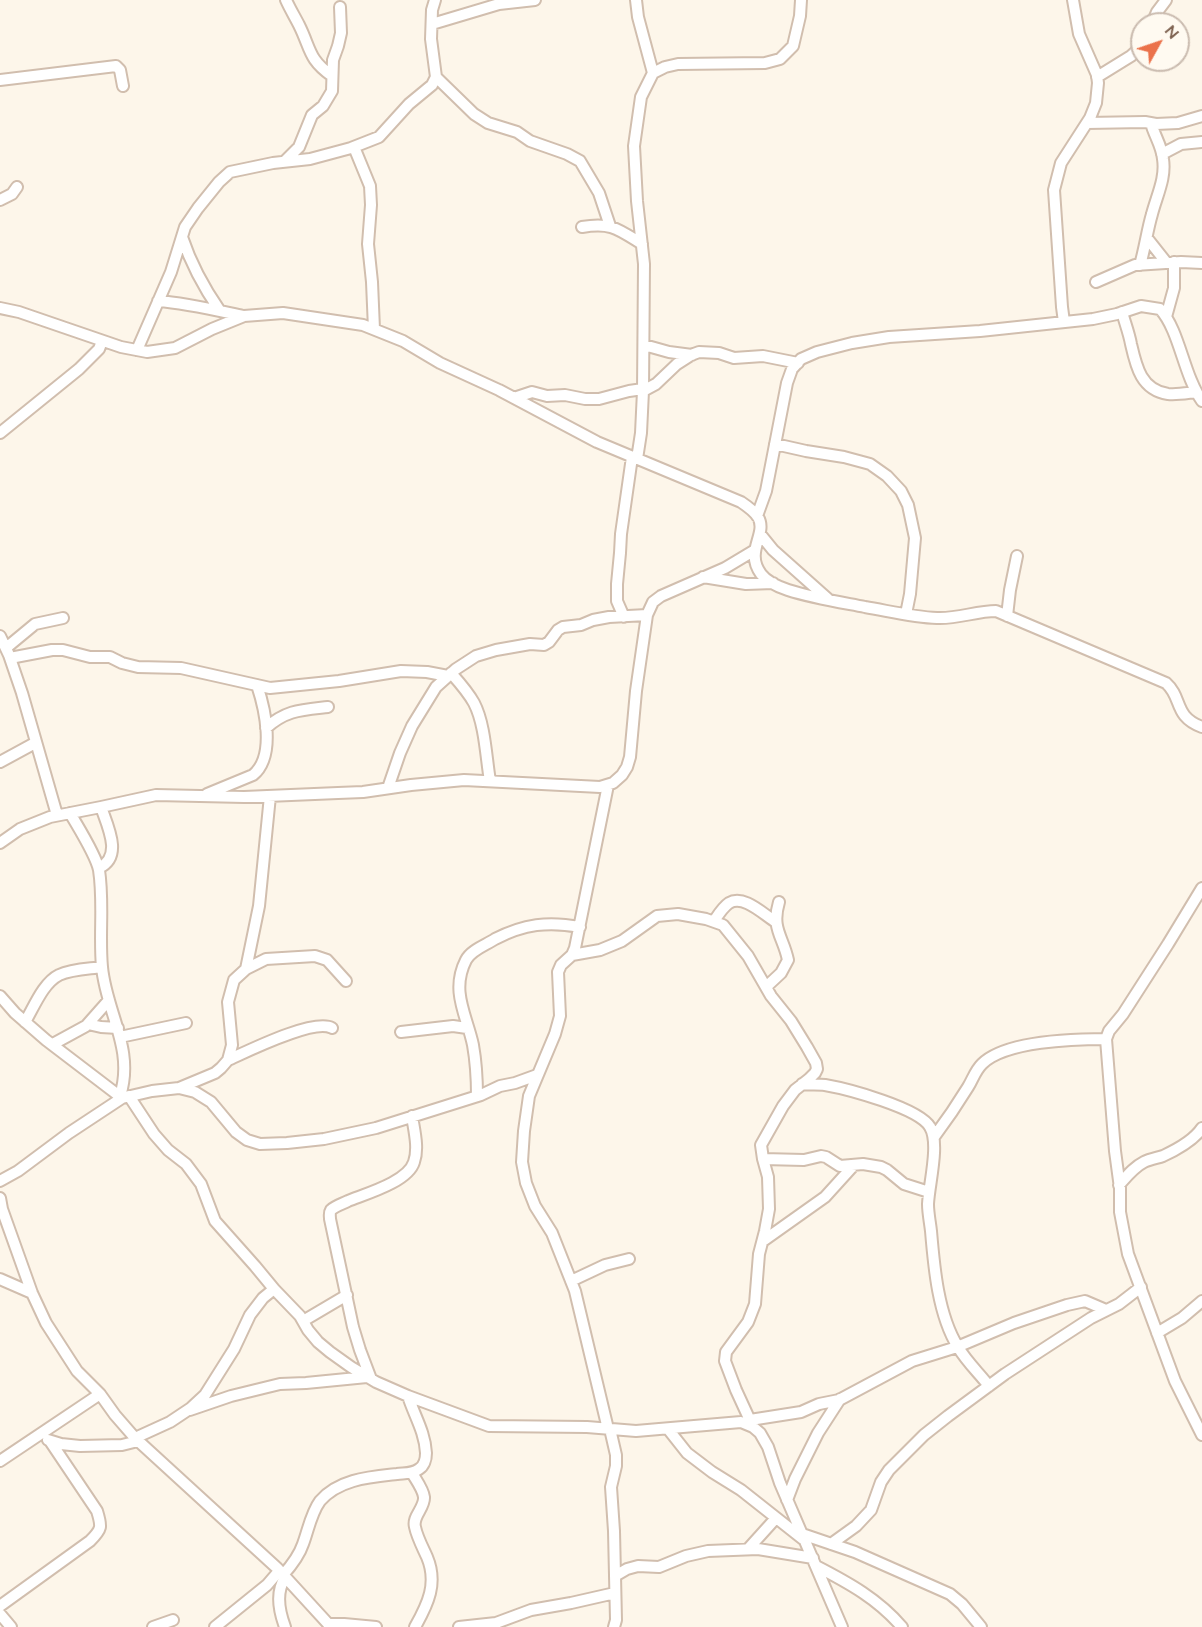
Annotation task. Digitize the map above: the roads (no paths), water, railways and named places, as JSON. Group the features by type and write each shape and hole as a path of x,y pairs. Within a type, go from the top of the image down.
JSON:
{"street":[{"path":"286,0 315,61 332,76"},
{"path":"137,350 171,272 185,227 219,182 230,172 310,159 354,147 379,137 409,104 432,85 436,77 431,39 432,10 435,0"},
{"path":"432,24 502,2 535,0"},
{"path":"636,0 638,17 653,73"},
{"path":"624,617 617,601 616,584 621,534 634,458 641,433 643,390 644,264 634,146 641,97 653,73 665,67 678,64 765,63 780,59 793,46 801,0"},
{"path":"1064,322 1054,190 1061,163 1087,123 1095,103 1097,77 1079,34 1073,0"},
{"path":"284,162 298,147 312,115 328,99 332,91 333,60 341,33 340,7"},
{"path":"1097,77 1130,57"},
{"path":"0,80 116,66 120,70 123,86"},
{"path":"436,77 474,114 488,123 517,132 530,141 580,161 599,193 610,226"},
{"path":"1087,123 1178,123 1202,116"},
{"path":"1162,154 1172,147 1197,142 1188,120"},
{"path":"1140,265 1163,178 1162,154 1151,123"},
{"path":"354,147 370,186 369,244 374,329"},
{"path":"0,200 12,194 17,187"},
{"path":"582,227 610,226 642,244"},
{"path":"182,237 206,291 220,311"},
{"path":"1147,238 1170,262 1174,288 1166,317"},
{"path":"1096,282 1140,265 1170,262 1202,263"},
{"path":"158,301 244,316 283,314 363,325 403,341 440,363 514,398 597,442 741,502 758,516"},
{"path":"1199,397 1187,373 1166,317 1160,309 1146,305 1093,320 888,338 817,351 801,359 792,369 787,383 766,491 758,516 760,524 754,558 757,568 773,583 786,590 829,600 938,618 996,611 1166,683 1174,693 1184,715 1192,723 1202,727"},
{"path":"0,308 19,312 121,347 147,352 175,348 244,316"},
{"path":"1122,312 1135,362 1145,383 1153,389 1168,394 1199,397"},
{"path":"0,433 79,369 99,349 102,341"},
{"path":"644,345 692,355"},
{"path":"514,398 532,392 547,396 565,395 599,399 629,391 643,390 656,384 677,364 692,355 704,352 719,353 734,358 763,356 798,363"},
{"path":"775,444 870,464 887,476 901,491 908,505 915,538 906,614"},
{"path":"759,534 773,550 829,600"},
{"path":"0,843 20,829 50,817 156,795 270,796 363,792 464,780 600,787 608,785 622,775 630,757 636,691 647,615 653,602 661,596 725,568 755,550"},
{"path":"1007,616 1017,556"},
{"path":"703,577 746,584 773,583"},
{"path":"388,788 412,726 436,687 449,674 476,656 515,646 544,645 563,627 581,625 609,617 647,615"},
{"path":"6,654 35,624 63,618"},
{"path":"0,636 22,693 57,816"},
{"path":"6,654 63,650 90,657 110,657 138,667 181,668 270,688 339,681 401,671 449,674 474,701 482,729 490,781"},
{"path":"204,796 254,775 264,761 266,728 257,685"},
{"path":"266,728 276,719 288,713 328,707"},
{"path":"0,762 35,743"},
{"path":"608,785 580,927 572,955 561,965 558,972 560,1016 555,1034 529,1096 522,1162 526,1183 535,1206 552,1233 575,1291 616,1455 611,1487 618,1625"},
{"path":"246,969 259,906 270,796"},
{"path":"99,868 106,865 112,854 112,842 101,807"},
{"path":"70,813 99,868 102,967 104,984 119,1033 125,1068 124,1097"},
{"path":"1202,888 1106,1039 1120,1212 1128,1254 1175,1381 1202,1435"},
{"path":"714,921 728,903 742,901 776,922"},
{"path":"766,987 781,973 788,960 777,931 776,913 779,903"},
{"path":"572,955 600,950 622,941 657,916 678,914 714,921 723,925 748,956 771,996 791,1021 816,1063 815,1073 795,1090 761,1145 768,1177 769,1209 759,1254 755,1304 748,1322 726,1352 725,1361 751,1423 768,1447 780,1483 842,1627"},
{"path":"477,1096 477,1076 472,1043 460,997 461,978 466,960 472,952 518,929 540,924 580,927"},
{"path":"228,1060 232,1045 228,1002 234,980 246,969 266,959 315,956 327,960 346,981"},
{"path":"25,1022 49,983 58,976 72,971 102,967"},
{"path":"0,996 25,1022 124,1097 168,1150 186,1164 201,1184 215,1221 300,1316 318,1342 369,1378 408,1396 489,1426 586,1427 636,1431 729,1422 751,1423 801,1412 819,1404 840,1399 912,1361 957,1347 1014,1323 1078,1302 1085,1301 1106,1310"},
{"path":"53,1044 88,1024 109,1000"},
{"path":"88,1024 119,1033 186,1023"},
{"path":"0,1182 124,1097 179,1088 215,1073 228,1060 255,1047 307,1028 327,1025 332,1028"},
{"path":"401,1032 453,1026 467,1028"},
{"path":"934,1137 964,1094 975,1072 992,1057 1003,1051 1041,1043 1069,1039 1106,1039"},
{"path":"179,1088 195,1092 211,1102 236,1132 247,1140 260,1144 324,1139 376,1128 477,1096 500,1086 537,1076"},
{"path":"802,1084 824,1085 885,1101 915,1114 928,1123 932,1129 934,1137 928,1205 937,1279 945,1319 957,1347 989,1386"},
{"path":"369,1378 353,1327 339,1267 330,1212 342,1204 393,1182 409,1171 414,1163 416,1148 412,1116"},
{"path":"1119,1185 1131,1170 1171,1151 1197,1134 1202,1128"},
{"path":"763,1159 804,1160 821,1156 840,1166 863,1164 881,1167 904,1184 929,1192"},
{"path":"762,1241 825,1197 854,1165"},
{"path":"0,1198 4,1222 46,1323 77,1371 100,1394 114,1415 137,1440 282,1575 330,1626 344,1624 376,1627"},
{"path":"571,1281 605,1265 629,1259"},
{"path":"0,1279 32,1293"},
{"path":"831,1544 856,1526 871,1510 881,1482 889,1470 924,1435 1005,1374 1091,1318 1119,1304 1141,1287"},
{"path":"36,1437 80,1446 122,1444 137,1440 170,1422 205,1395 234,1349 256,1306 274,1289"},
{"path":"303,1322 347,1295"},
{"path":"1157,1333 1182,1318 1202,1301"},
{"path":"187,1411 231,1396 280,1384 369,1378"},
{"path":"0,1461 100,1394"},
{"path":"215,1627 282,1575 297,1558 320,1502 327,1495 339,1487 360,1479 412,1473 419,1470 426,1456 422,1429 414,1416 408,1396"},
{"path":"748,1549 786,1509 795,1479 818,1433 840,1399"},
{"path":"668,1429 687,1453 804,1537 855,1552 950,1594 962,1604 981,1627"},
{"path":"0,1606 90,1541 100,1531 101,1524 97,1511 50,1441"},
{"path":"412,1473 422,1491 424,1500 414,1526 431,1567 433,1581 429,1600 415,1627"},
{"path":"615,1576 638,1566 658,1567 686,1556 708,1551 748,1549 786,1552 814,1562 866,1593 891,1614 902,1627"},
{"path":"282,1575 279,1593 285,1627"},
{"path":"459,1627 496,1623 531,1610 615,1593"},
{"path":"0,1614 11,1627"},
{"path":"153,1627 173,1620"}]}
